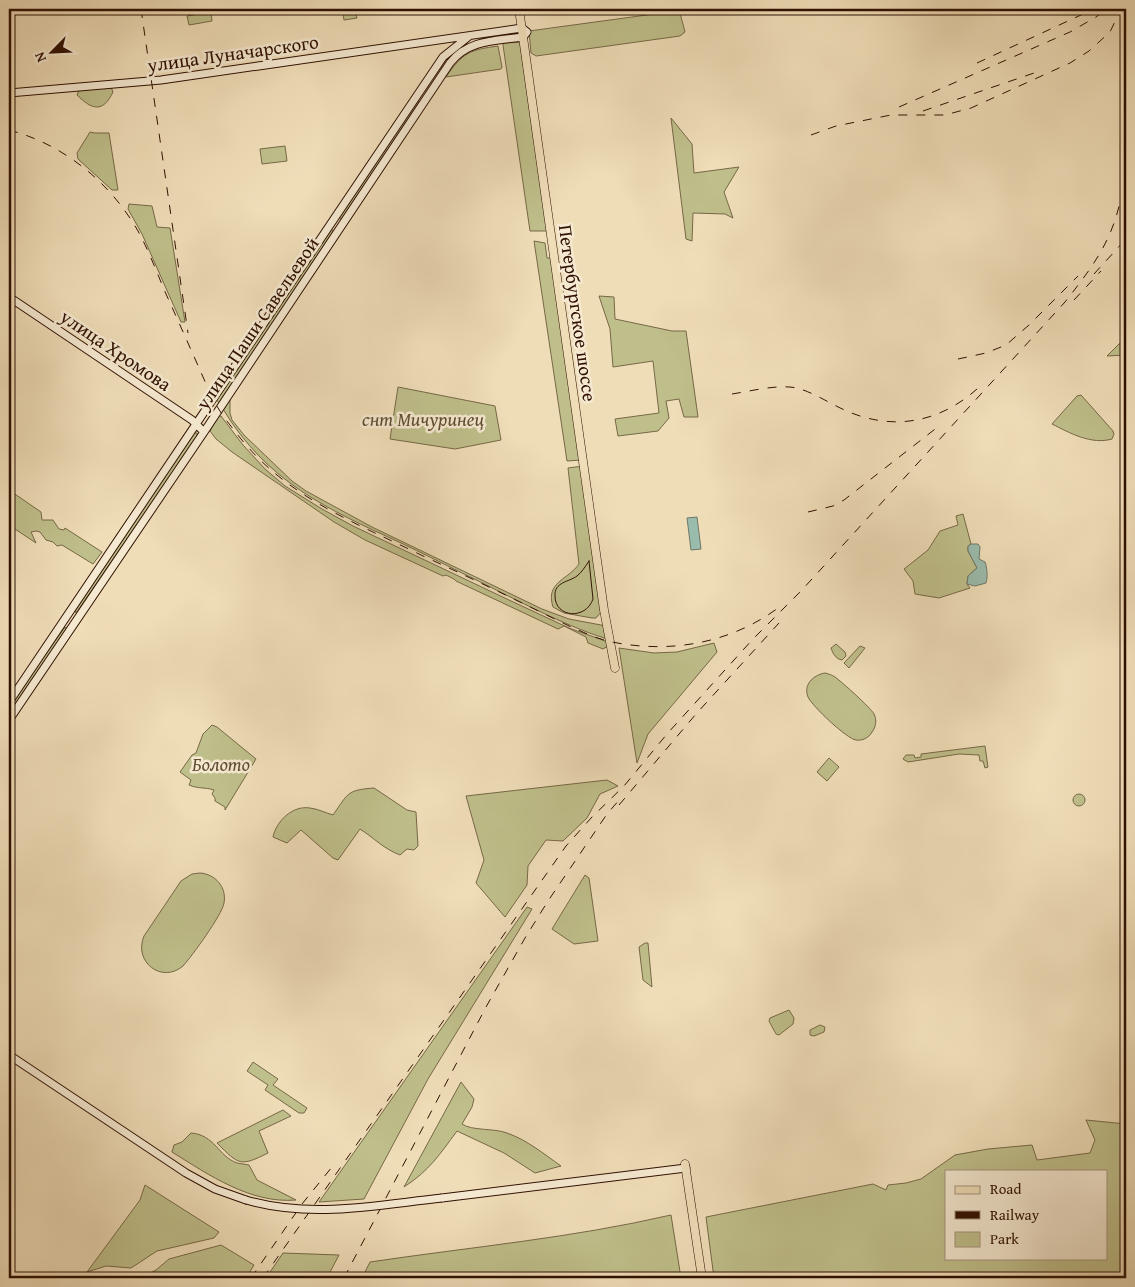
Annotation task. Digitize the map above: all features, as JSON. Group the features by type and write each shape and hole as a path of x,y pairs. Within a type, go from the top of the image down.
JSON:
{"main road":[{"name":"Петербургское шоссе","path":"519,9 600,564 604,610 608,622 615,668"},
{"name":"Петербургское шоссе","path":"524,9 524,33"},
{"name":"улица Паши Савельевой","path":"462,36 524,33"},
{"name":"улица Паши Савельевой","path":"9,720 450,63 458,54 474,45 524,33"},
{"name":"улица Паши Савельевой","path":"9,702 443,57 472,35"},
{"name":"улица Луначарского","path":"9,93 161,80 462,36"},
{"path":"332,221 341,226"},
{"name":"улица Хромова","path":"9,297 197,424 204,432"},
{"path":"69,613 77,619"},
{"path":"9,1055 194,1178 215,1189 246,1200 282,1208 320,1211 360,1208 685,1166 702,1278"}],"green space":[{"path":"342,9 355,9 357,18 344,20"},
{"path":"676,11 680,13 685,32 680,36 536,56 531,53 529,31"},
{"path":"211,12 212,21 189,25 187,16"},
{"path":"520,42 547,231 530,231 503,45 504,43"},
{"path":"498,46 501,69 446,77 457,62 468,54 480,49"},
{"path":"111,87 113,92 109,99 97,107 88,104 77,95 79,90"},
{"path":"416,100 419,102 342,219 338,218"},
{"path":"671,118 692,144 694,173 739,167 724,192 733,218 725,214 693,213 692,241 686,239"},
{"path":"90,132 109,133 118,190 112,190 78,159 77,153"},
{"path":"285,146 287,161 262,164 260,149"},
{"path":"129,204 152,206 157,227 170,228 185,322 181,322 142,234 128,209"},
{"path":"330,229 334,231 219,403 216,399"},
{"path":"534,241 545,243 547,258 551,258 581,460 567,461"},
{"path":"599,296 614,297 615,319 672,331 686,331 698,417 684,417 679,399 666,401 669,418 658,431 618,436 615,419 659,413 653,361 613,367 610,329"},
{"path":"1126,341 1126,355 1107,356 1119,344"},
{"name":"снт Мичуринец","path":"398,387 495,406 501,440 455,449 390,439"},
{"path":"1081,395 1113,431 1112,439 1089,439 1052,424 1077,396"},
{"path":"230,398 232,420 244,435 292,481 306,491 372,527 542,609 569,619 604,626 607,639 534,609 417,550 348,518 301,491 279,475 240,434 223,409"},
{"path":"221,416 243,445 265,469 285,486 322,509 353,526 569,628 608,642 608,646 603,649 588,643 586,637 564,626 558,629 446,575 443,576 365,540 334,522 216,439 210,431 217,417"},
{"path":"194,433 197,433 197,437 76,613 75,610"},
{"path":"583,466 601,612 596,618 564,613 553,607 551,599 552,592 559,582 579,564 568,468"},
{"path":"9,490 41,512 42,520 53,520 59,529 64,530 65,528 102,552 93,564 62,545 57,546 53,542 46,540 40,532 31,532 36,543 9,525"},
{"path":"963,514 971,544 968,546 968,551 977,568 968,576 967,584 970,588 939,598 915,594 913,581 904,569 928,550 940,531 958,525 956,516"},
{"path":"65,627 67,629 9,714 9,705"},
{"path":"714,643 717,652 648,734 637,763 619,648 654,653 677,652"},
{"path":"836,644 845,652 846,656 842,660 836,657 831,648"},
{"path":"860,646 865,648 849,668 844,663"},
{"path":"825,673 839,680 874,714 876,719 875,726 867,737 856,740 845,734 830,722 808,697 807,688 810,681"},
{"name":"Болото","path":"212,725 256,759 225,810 225,807 215,801 212,794 214,790 189,785 191,780 180,772 192,755 196,753 203,734"},
{"path":"985,746 988,767 985,768 983,761 980,761 979,755 959,754 908,762 903,759 906,755 914,755 915,758 921,757 921,754"},
{"path":"829,758 839,767 827,781 817,772"},
{"path":"607,780 618,786 600,794 587,818 563,841 546,840 528,866 527,885 505,917 476,883 484,860 466,796"},
{"path":"374,788 407,810 416,812 418,846 414,850 407,849 400,855 394,853 360,829 338,860 333,858 301,830 287,843 273,837 281,820 297,809 310,808 333,815 349,794 358,790"},
{"path":"1079,794 1085,800 1079,806 1073,800"},
{"path":"200,873 210,876 219,882 224,892 222,909 183,966 167,973 152,968 142,954 144,936 181,881 192,874"},
{"path":"585,875 589,878 598,941 574,944 552,929"},
{"path":"527,907 532,909 428,1079 364,1199 319,1202"},
{"path":"648,943 652,987 643,980 639,947"},
{"path":"789,1010 794,1018 793,1024 779,1035 776,1034 769,1021 770,1018"},
{"path":"820,1025 825,1027 824,1032 814,1036 810,1035 810,1030"},
{"path":"253,1062 278,1079 273,1085 307,1108 304,1113 299,1113 265,1090 268,1085 247,1071"},
{"path":"461,1082 474,1099 472,1107 462,1124 471,1128 502,1131 514,1136 561,1166 535,1173 504,1153 457,1131 427,1168 404,1187"},
{"path":"283,1110 291,1116 259,1131 268,1153 245,1162 240,1162 230,1156 217,1143"},
{"path":"1086,1120 1126,1124 1126,1278 714,1278 706,1217 873,1184 886,1190 888,1185 921,1179 955,1155 988,1149 1032,1145 1037,1160 1090,1153 1095,1140"},
{"path":"191,1133 206,1138 231,1160 249,1165 257,1180 296,1200 279,1200 247,1193 201,1170 172,1152 174,1145 182,1142"},
{"path":"145,1185 219,1232 214,1238 157,1251 131,1268 106,1266 87,1272 140,1200"},
{"path":"671,1215 681,1278 362,1278 370,1262 559,1236"},
{"path":"221,1245 254,1265 246,1278 141,1278 156,1270 169,1259"},
{"path":"283,1253 339,1255 327,1278 266,1278"}],"shaded area":[{"path":"697,517 701,549 691,550 687,518"},
{"path":"978,544 980,547 979,559 985,562 987,572 986,583 975,586 967,584 968,576 977,568 968,551 968,546"}],"tram line":[{"path":"589,561 593,599 589,606 578,613 571,614 565,612 556,603 555,591 559,585 577,576 589,561"}],"railway":[{"path":"141,9 188,333"},
{"path":"977,63 1094,9"},
{"path":"899,107 1070,32 1107,9"},
{"path":"811,135 836,126 891,115 945,115 971,108 1070,63 1089,51 1110,32 1121,9"},
{"path":"923,111 1034,73"},
{"path":"9,130 29,136 66,155 83,167 114,197 127,213 142,239 211,395 221,413 253,453 274,472 319,504 569,626 612,642 657,647 701,642 722,637 743,628 763,618 782,605"},
{"path":"263,1278 566,846 624,786 667,734 753,639 801,591 1065,302 1090,269 1107,240 1119,207 1126,166"},
{"path":"1094,274 1126,239"},
{"path":"1074,300 1101,271"},
{"path":"958,359 986,353 1006,345 1078,276"},
{"path":"732,394 773,387 797,388 866,418 900,422 932,416 948,409 977,389"},
{"path":"808,512 833,506 844,500 939,426"},
{"path":"619,805 696,714 779,623"},
{"path":"344,1278 486,1007 525,938 607,814 620,799"},
{"path":"251,1278 302,1204 332,1167"}]}
